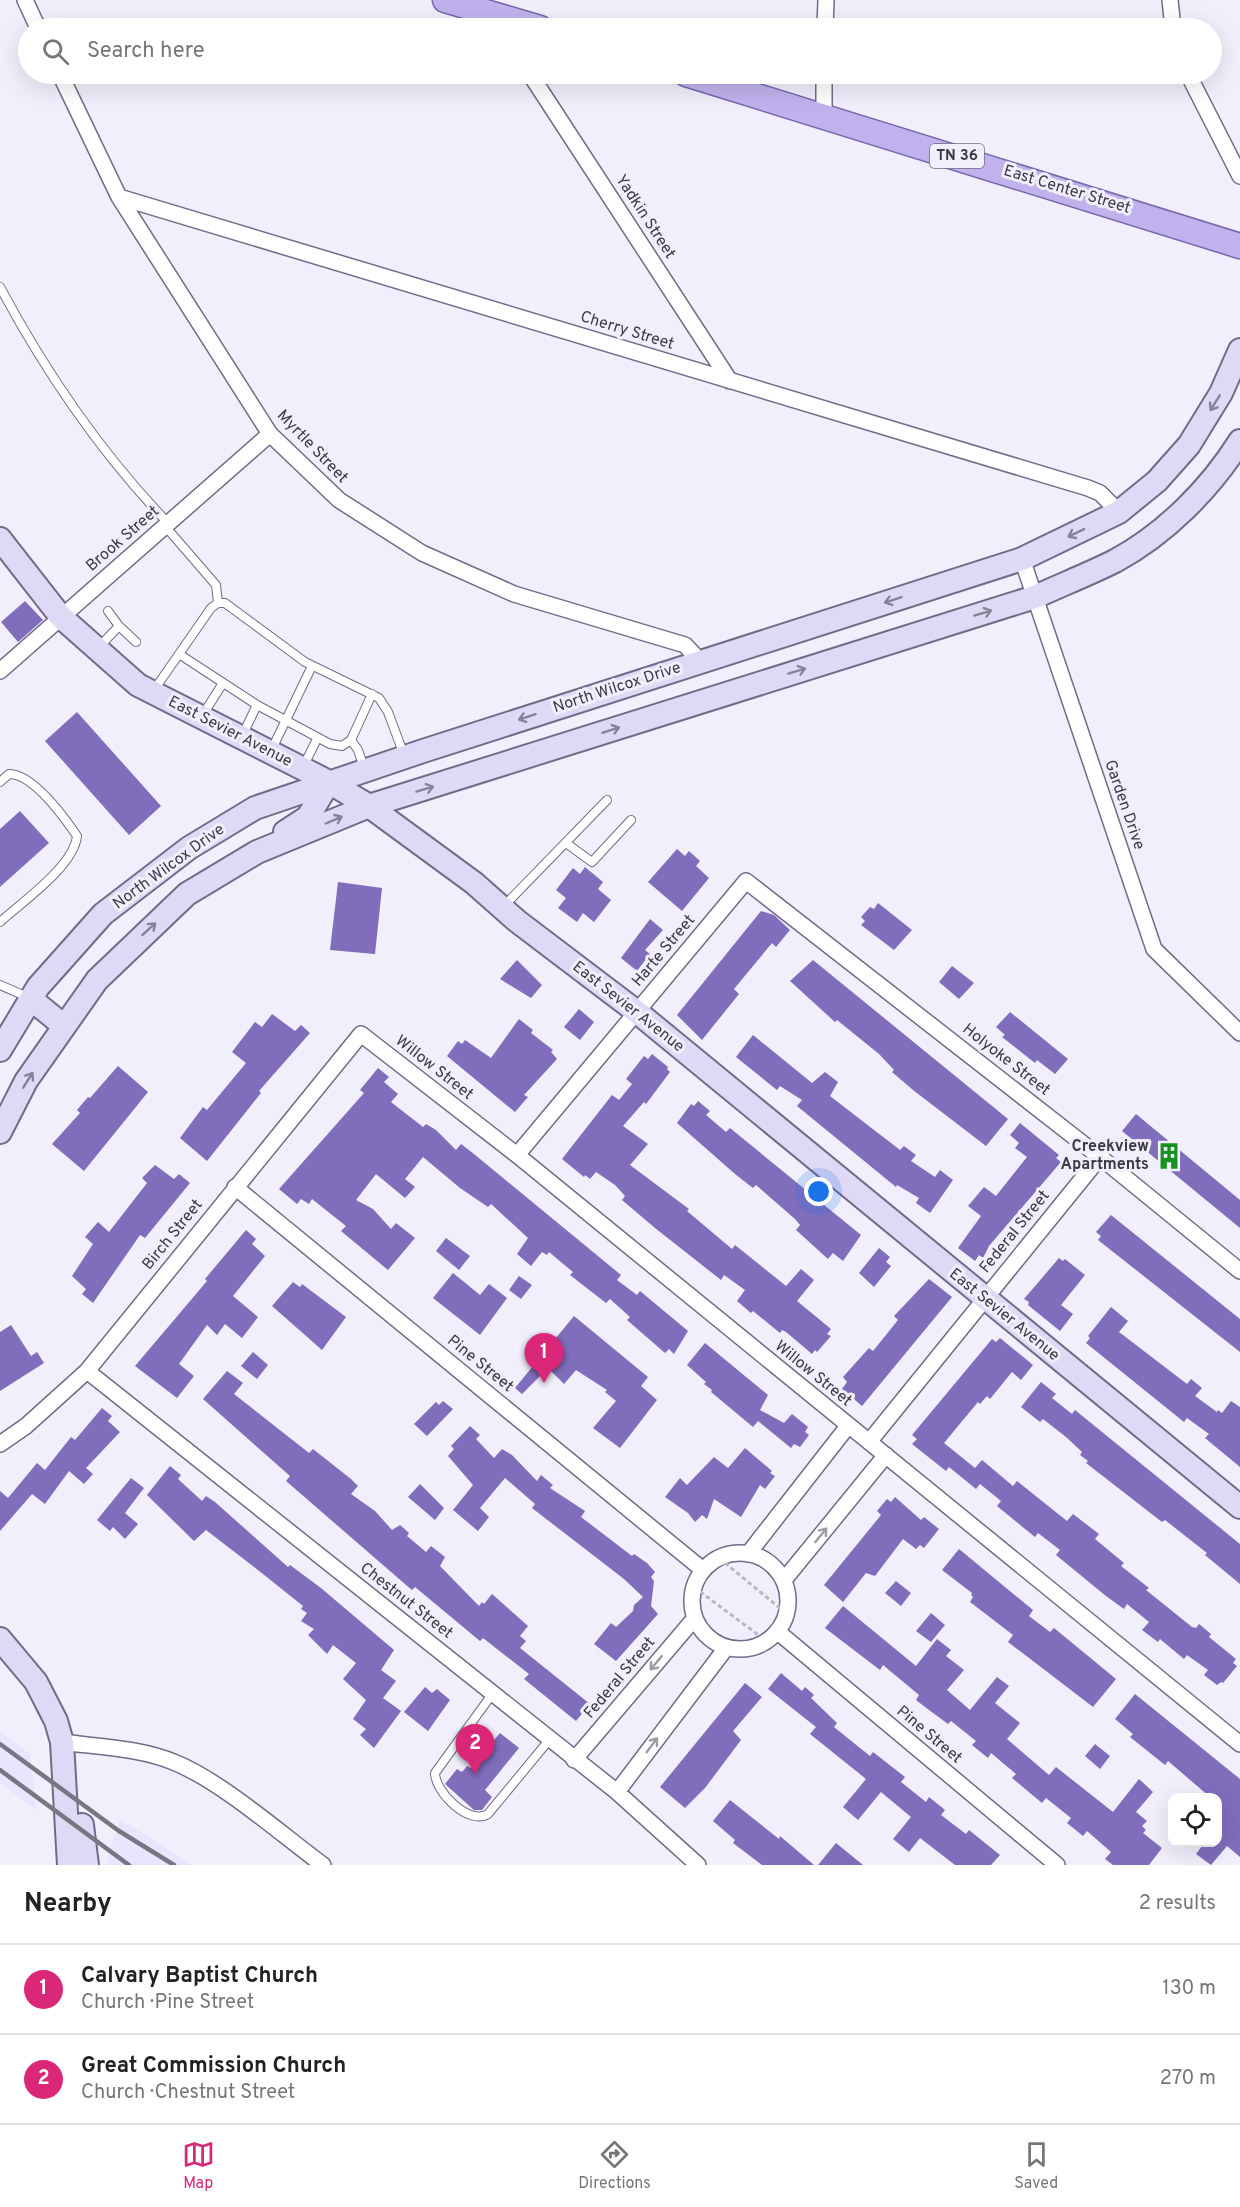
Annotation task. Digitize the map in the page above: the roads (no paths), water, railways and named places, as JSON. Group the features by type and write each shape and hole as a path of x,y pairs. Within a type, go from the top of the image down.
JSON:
{"main road":[{"path":"445,0 496,14"},
{"name":"East Center Street","path":"720,84 1240,246"},
{"name":"North Wilcox Drive","path":"0,1050 38,987 103,914 189,848 255,808 700,661 1022,559 1119,512 1157,481 1189,445 1221,393 1240,350"},
{"name":"North Wilcox Drive","path":"0,1132 26,1081 97,980 187,894 257,852 369,806 1035,597 1115,560 1141,544 1173,519 1229,459 1240,441"},
{"path":"1119,512 1141,544"},
{"name":"East Sevier Avenue","path":"0,539 61,617 138,685 302,768 369,806 474,882 502,908 637,1012 983,1299 1240,1507"},
{"path":"700,661 711,698"},
{"path":"369,806 389,775 414,754"},
{"path":"257,852 308,817 328,782"},
{"path":"31,999 64,1026"},
{"path":"0,1639 36,1682 56,1721 62,1743 77,1779 87,1865"},
{"path":"62,1743 69,1865"}],"street":[{"path":"25,0 33,18"},
{"path":"825,18 826,0"},
{"path":"1170,0 1172,18"},
{"name":"Myrtle Street","path":"65,84 118,197 270,434 339,500 422,553 514,594 686,645 700,661"},
{"name":"Yadkin Street","path":"537,84 730,381"},
{"path":"824,115 825,84"},
{"path":"1193,84 1240,176"},
{"name":"Cherry Street","path":"118,197 1088,488 1100,493 1119,512"},
{"name":"Brook Street","path":"0,671 270,434"},
{"name":"Garden Drive","path":"1022,559 1154,949 1240,1033"},
{"name":"Harte Street","path":"518,1155 746,881"},
{"name":"Holyoke Street","path":"746,881 1100,1157 1240,1271"},
{"name":"Willow Street","path":"361,1034 518,1155 1240,1744"},
{"name":"Birch Street","path":"0,1444 26,1426 87,1371 235,1186 361,1034"},
{"name":"Federal Street","path":"869,1442 1100,1157"},
{"name":"Pine Street","path":"235,1186 703,1570"},
{"name":"Chestnut Street","path":"87,1371 617,1792 698,1865"},
{"path":"748,1554 848,1426"},
{"path":"784,1580 886,1455"},
{"path":"732,1554 748,1554 763,1558 784,1580 788,1593 786,1614 772,1637 740,1650 726,1648 712,1641 694,1619 692,1606 694,1587 703,1570 719,1558 732,1554"},
{"name":"Federal Street","path":"574,1760 694,1619"},
{"name":"Pine Street","path":"772,1637 1057,1865"},
{"path":"617,1792 726,1648"},
{"path":"62,1743 140,1753 175,1762 212,1783 323,1865"}],"lane":[{"path":"0,287 39,355 106,453 216,585 218,603"},
{"path":"153,692 211,608 218,603 225,603 312,666 379,698 414,754"},
{"path":"108,611 119,626 136,642"},
{"path":"97,649 119,626"},
{"path":"179,654 284,722 317,739 342,746 351,740 372,694"},
{"path":"270,752 312,666"},
{"path":"201,718 223,683"},
{"path":"241,738 257,705"},
{"path":"302,768 317,739"},
{"path":"351,740 358,750 365,770"},
{"path":"0,782 9,774 19,774 29,781 67,820 77,836 76,847 67,861 0,922"},
{"path":"502,908 607,800"},
{"path":"566,843 592,862 631,820"},
{"path":"0,985 31,999"},
{"path":"493,1694 435,1773 437,1786 466,1813 476,1817 488,1814 550,1739"}],"railway":[{"path":"0,1744 119,1831 174,1865"},
{"path":"0,1770 129,1865"}],"place":[{"name":"Creekview Apartments","path":"1169,1156"},
{"name":"Calvary Baptist Church","path":"544,1383"},
{"name":"Great Commission Church","path":"475,1774"}]}
